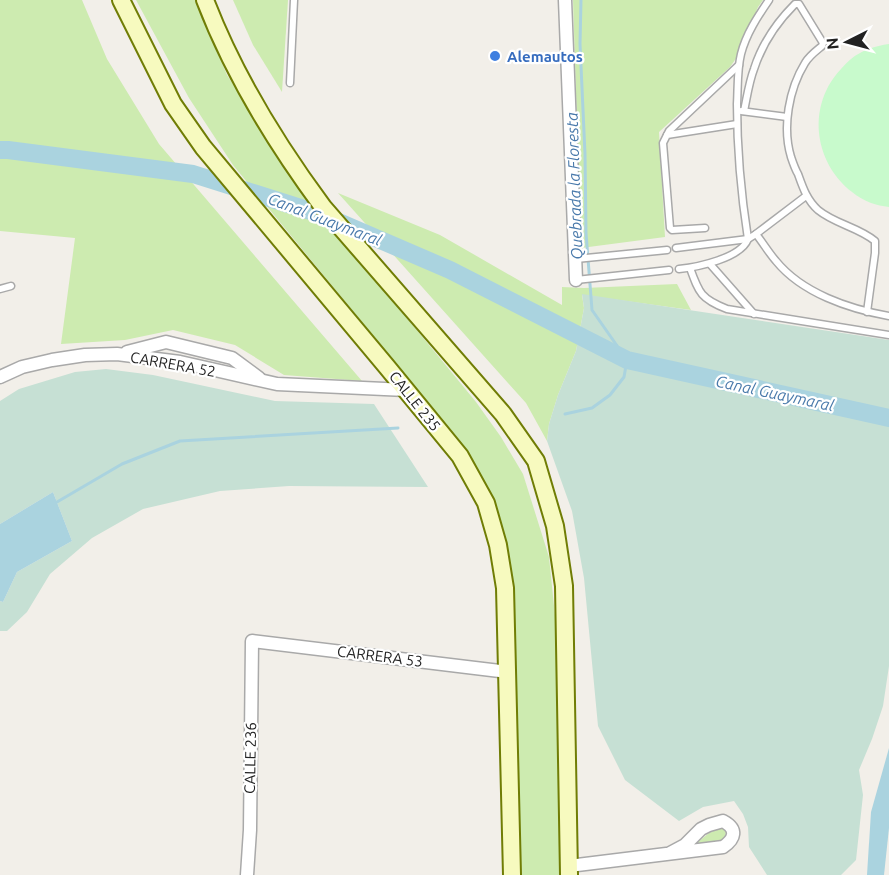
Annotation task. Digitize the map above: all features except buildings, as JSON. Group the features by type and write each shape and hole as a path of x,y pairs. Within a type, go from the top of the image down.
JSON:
{"main road":[{"name":"CALLE 235","path":"121,0 173,104 203,147 460,456 486,503 498,545 505,588 512,875"},
{"path":"205,0 217,31 263,116 283,150 323,207 503,414 536,461 555,526 564,586 569,870"}],"street":[{"path":"566,0 576,280"},
{"name":"CARRERA 52","path":"0,377 22,367 52,360 117,354 166,342 232,358 264,382"},
{"name":"CARRERA 52","path":"117,354 180,362 277,384 406,390"},
{"name":"CARRERA 52","path":"229,374 222,364 226,359 232,358"},
{"path":"367,389 382,382 387,367"},
{"name":"CARRERA 53","path":"252,641 508,672"},
{"name":"CALLE 236","path":"247,875 250,830 252,641"},
{"path":"569,870 723,848 730,843 733,831 730,825 723,821 710,825 701,829 685,845 670,854"}],"lane":[{"path":"290,83 294,0"},
{"path":"741,111 738,78 741,53 756,20 769,0"},
{"path":"679,269 710,264 744,247 748,239 737,124 754,68 768,38 783,16 795,4 799,4 823,43 806,62 794,88 787,129 790,156 806,196 816,208 827,217 875,241 867,312"},
{"path":"705,228 672,230 670,228 663,143 669,131 740,64"},
{"path":"741,111 788,117"},
{"path":"667,135 737,124"},
{"path":"676,248 748,239 806,196"},
{"path":"756,234 776,262 806,287 832,300 867,312 889,316"},
{"path":"576,259 667,249"},
{"path":"710,264 754,314"},
{"path":"690,268 698,289 704,297 726,309 889,335"},
{"path":"576,280 669,270"},
{"path":"0,289 11,286"}],"green space":[{"path":"0,0 82,0 107,59 159,144 362,381 284,375 235,345 173,330 125,340 61,344 75,238 0,231"},
{"path":"136,0 196,0 227,75 276,151 314,205 476,402 501,437 523,474 549,557 558,645 563,875 519,875 508,570 492,495 444,422 233,165 189,98"},
{"path":"233,0 288,0 282,92 253,45"},
{"path":"573,0 763,0 737,57 730,67 659,132 665,237 581,248"},
{"path":"889,44 889,207 871,203 853,192 838,178 827,162 821,143 819,124 821,104 829,86 841,69 860,53"},
{"path":"338,193 440,235 562,305 562,287 677,284 691,310 582,295 584,308 576,351 558,395 549,424 547,441 526,403"},
{"path":"582,294 889,340 889,666 883,706 859,770 863,795 856,860 841,875 767,875 749,847 748,827 734,801 703,807 679,821 625,780 598,726 584,578 572,511 547,441 549,424 558,395 576,351 584,308"},
{"path":"106,369 153,375 275,401 374,404 428,487 289,486 220,491 143,509 92,538 50,574 27,612 7,631 0,631 0,601 3,602 17,572 72,541 53,492 0,524 0,401 19,389 75,372"},
{"path":"718,829 726,832 725,838 721,841 692,847 709,833"}],"water":[{"path":"53,492 72,541 17,572 3,602 0,601 0,524"},
{"path":"889,748 889,828 884,875 867,875 871,812"}],"waterway":[{"name":"Quebrada la Floresta","path":"565,414 592,408 610,395 624,377 627,360 592,310 586,233 580,44 581,0"},
{"name":"Canal Guaymaral","path":"0,150 193,174 320,214 450,270 627,360 889,418"},
{"name":"Canal Guaymaral","path":"57,502 122,464 180,441 398,428"}],"place":[{"name":"Alemautos","path":"495,56"}]}
